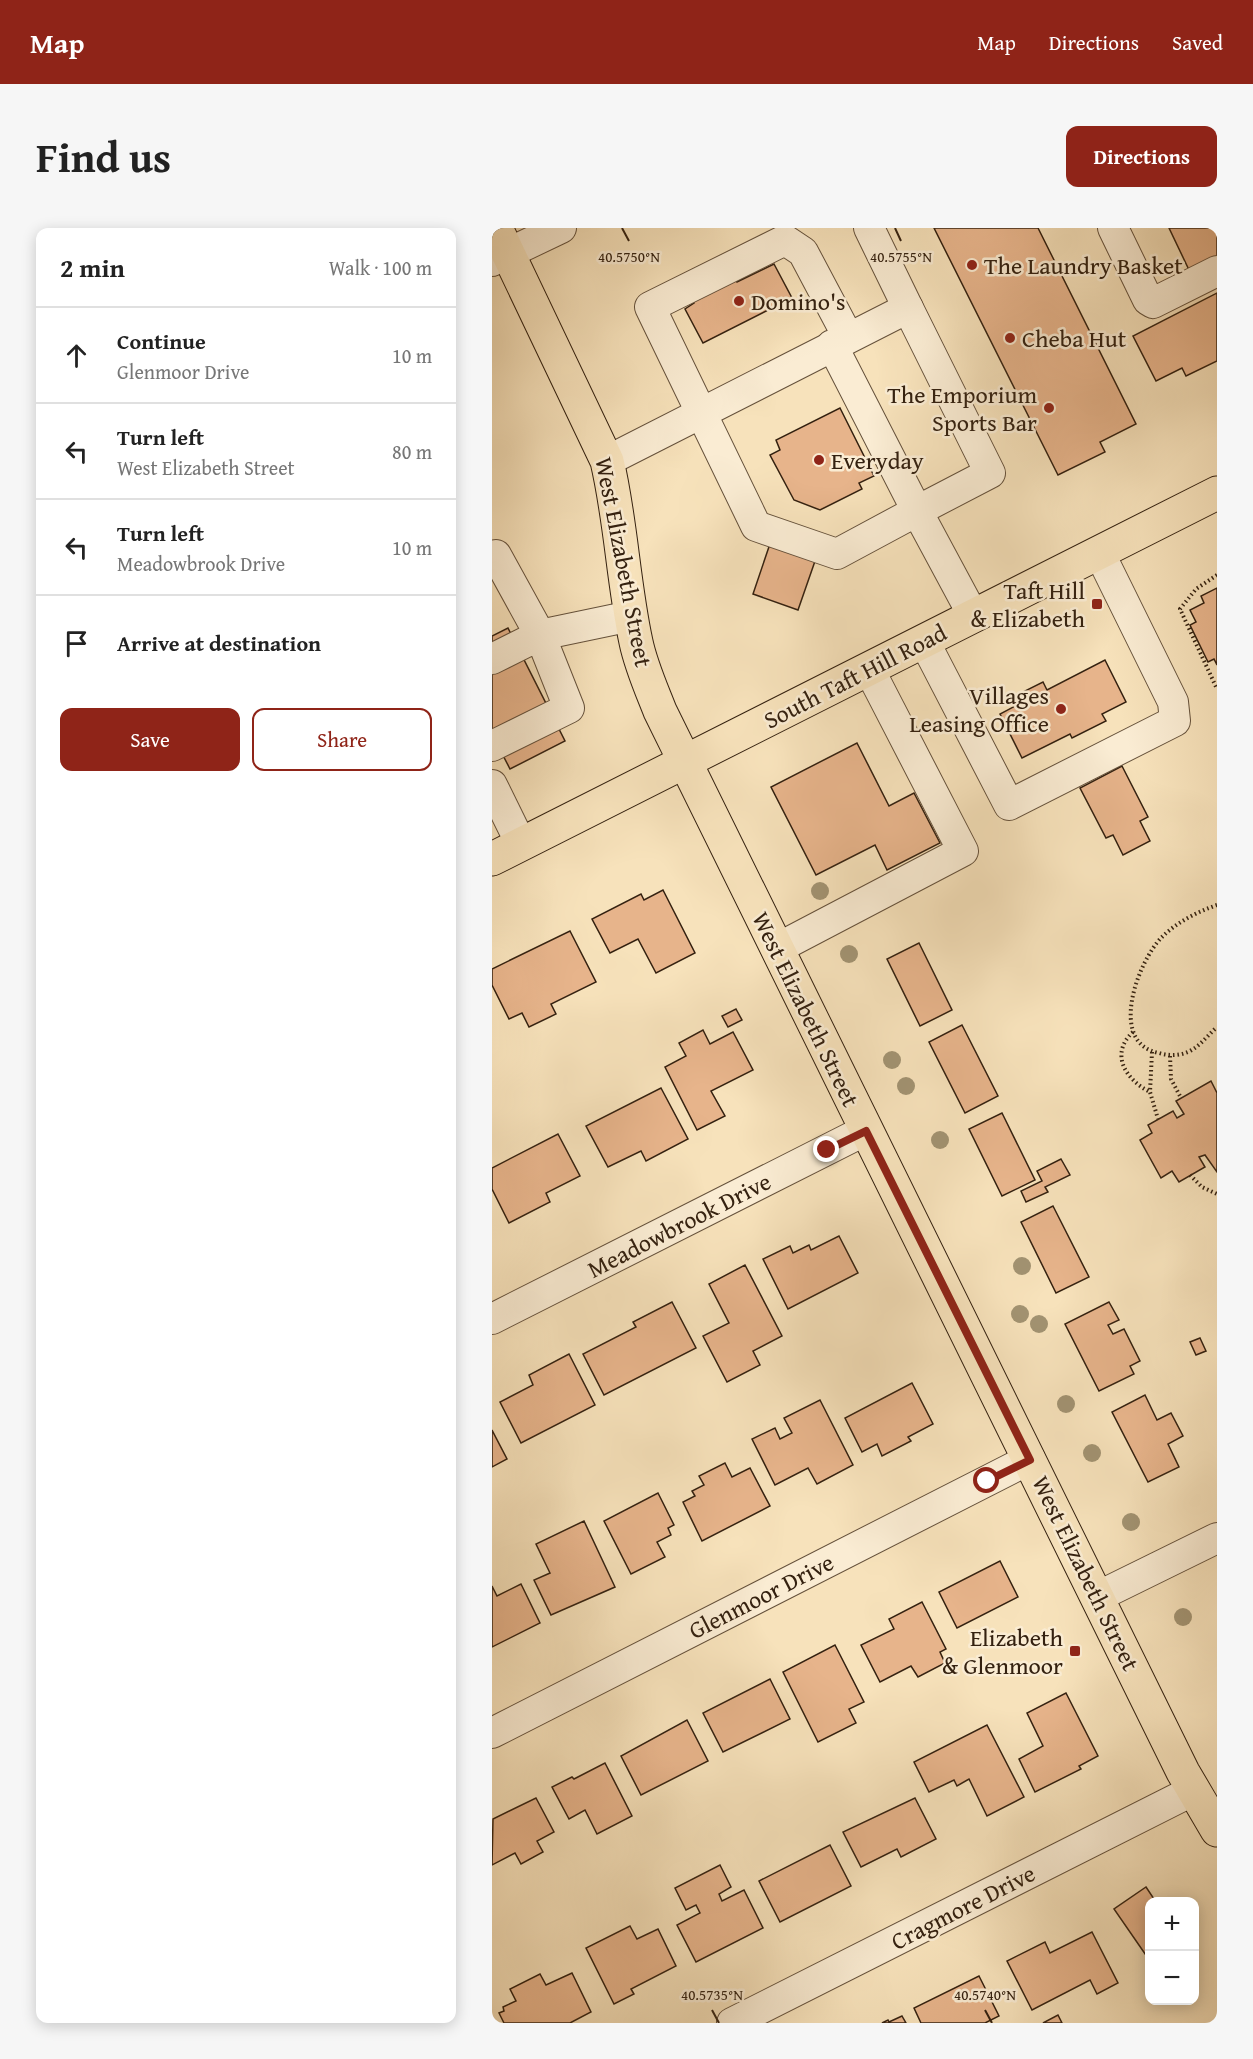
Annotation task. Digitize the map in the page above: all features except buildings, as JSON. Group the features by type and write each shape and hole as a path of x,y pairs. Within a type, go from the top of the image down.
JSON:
{"main road":[{"name":"West Elizabeth Street","path":"499,248 607,461 614,489 631,616 645,673 683,761 778,948 1097,1597 1194,1790 1217,1830"},
{"name":"South Taft Hill Road","path":"492,859 1217,493"}],"street":[{"path":"499,248 561,228"},
{"path":"869,228 990,473 917,511 837,554 756,526 650,307 784,240 803,252 840,341 917,511 974,617"},
{"path":"1113,228 1148,300 1154,303 1217,272"},
{"path":"607,461 908,308"},
{"path":"924,641 1009,805 1175,721 1173,702 1099,552"},
{"path":"492,557 496,555 540,635 569,708 492,746"},
{"path":"492,659 540,635 631,616"},
{"path":"778,948 963,851 869,669"},
{"path":"492,785 521,844"},
{"name":"Meadowbrook Drive","path":"492,1319 866,1131"},
{"name":"Glenmoor Drive","path":"492,1732 1030,1460"},
{"path":"1097,1597 1217,1538"},
{"name":"Cragmore Drive","path":"732,2023 1194,1790"}],"path":[{"path":"1217,576 1196,589 1180,609 1217,689"},
{"path":"1150,1092 1130,1079 1121,1063 1122,1047 1133,1032 1132,996 1137,975 1149,954 1162,938 1180,923 1200,911 1217,906"},
{"path":"1133,1032 1152,1052 1170,1056 1188,1052 1201,1044 1217,1027"},
{"path":"1152,1052 1150,1092 1158,1119"},
{"path":"1170,1056 1171,1079 1181,1098"},
{"path":"1190,1175 1202,1187 1217,1194"}],"place":[{"name":"The Laundry Basket","path":"972,265"},
{"name":"Domino's","path":"739,301"},
{"name":"Cheba Hut","path":"1010,338"},
{"name":"The Emporium Sports Bar","path":"1049,408"},
{"name":"Everyday","path":"819,460"},
{"name":"Taft Hill & Elizabeth","path":"1097,604"},
{"name":"Villages Leasing Office","path":"1061,709"},
{"name":"Elizabeth & Glenmoor","path":"1075,1651"}],"route":[{"path":"827,1150 866,1131 1030,1460 987,1481"}]}
